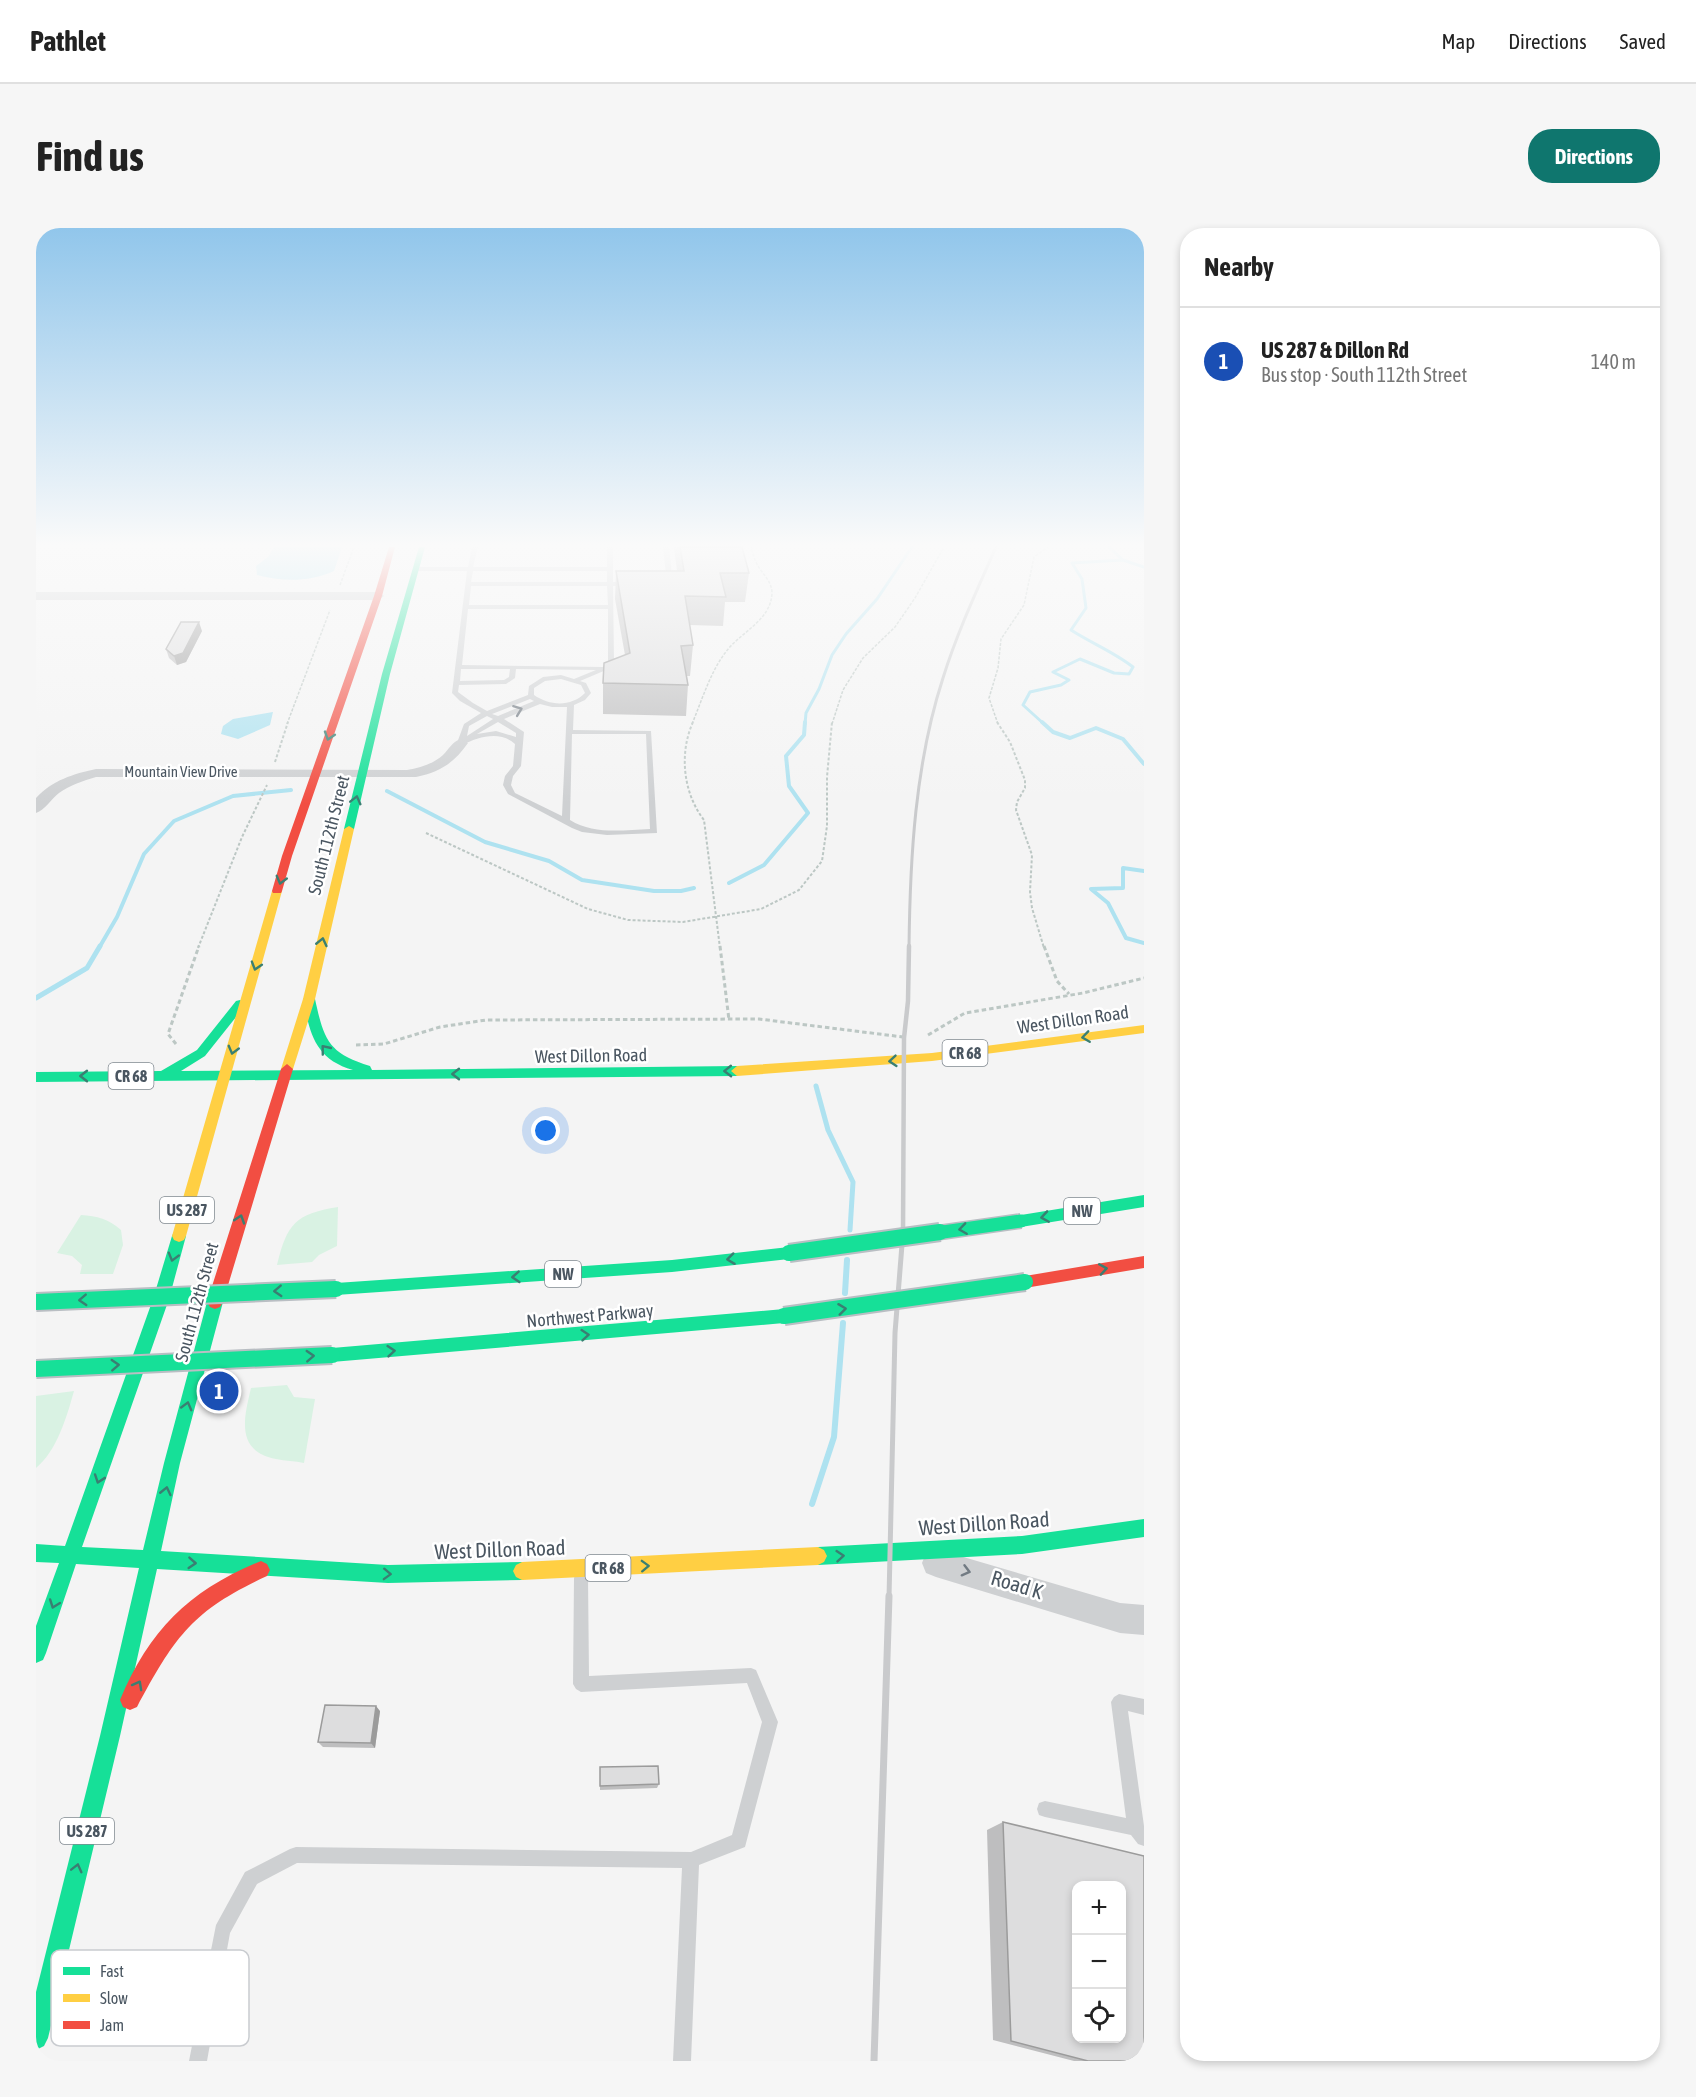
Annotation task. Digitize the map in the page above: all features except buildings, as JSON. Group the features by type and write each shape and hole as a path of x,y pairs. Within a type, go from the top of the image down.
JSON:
{"main road":[{"name":"South 112th Street","path":"36,1653 161,1299 287,856 315,773 377,633"},
{"name":"South 112th Street","path":"58,1950 110,1736 172,1463 225,1264 309,999 386,674 390,633"},
{"path":"165,1076 201,1053 248,993"},
{"path":"309,999 320,1047 333,1058 357,1067 398,1075"},
{"name":"West Dillon Road","path":"36,1077 625,1074 819,1067 932,1057 1144,1029"},
{"name":"NW","path":"36,1302 336,1289 672,1266 789,1253 1021,1221 1144,1201"},
{"name":"Northwest Parkway","path":"36,1369 332,1355 784,1316 1024,1282 1144,1262"},
{"name":"West Dillon Road","path":"36,1553 399,1574 469,1574 1022,1545 1144,1528"},
{"path":"110,1736 158,1650 178,1620 203,1597 231,1581 271,1567"},
{"name":"South 112th Street","path":"36,2038 51,1977"}],"street":[{"name":"Mountain View Drive","path":"36,808 41,800 58,786 96,773 407,774 429,770 447,761 462,743"},
{"name":"Road K","path":"889,1551 988,1577 1120,1618 1144,1620"}],"lane":[{"path":"463,633 455,693 466,704 520,732 517,766 507,785 512,794 566,821 575,829 589,832 654,831 649,732 569,732"},
{"path":"576,680 605,668 611,662 612,633"},
{"path":"458,668 605,668"},
{"path":"455,683 506,682 512,678 513,668"},
{"path":"561,677 585,684 588,693 579,701 571,704 552,705 539,702 531,696 531,687 543,679 561,677"},
{"path":"462,743 466,724 531,696"},
{"path":"462,743 476,730 496,718 539,702"},
{"path":"566,821 571,704"},
{"path":"462,743 480,735 500,734 513,736 519,743"},
{"path":"218,1950 222,1931 251,1878 296,1855 691,1860 739,1841 770,1722 752,1675 581,1684 581,1569"},
{"path":"1045,1809 1140,1833 1119,1702 1144,1707"},
{"path":"682,2061 691,1860"},
{"path":"198,2061 201,2046"}],"path":[{"path":"179,1048 168,1034 204,932 242,837 266,789 297,694 322,633"},
{"path":"729,1020 704,820 697,811 683,764 688,733 716,667 726,651 747,633"},
{"path":"426,833 588,909 628,920 683,922 761,909 799,890 822,861 827,826 827,777 831,726 843,690 863,658 889,633"},
{"path":"1005,633 1001,639 998,668 989,698 996,720 1010,742 1025,780 1025,788 1017,802 1016,810 1032,855 1030,892 1032,908 1051,969 1057,981 1070,995"},
{"path":"922,1036 931,1035 965,1013 1070,995 1144,978"},
{"path":"326,1052 334,1047 384,1044 440,1027 486,1020 784,1021 904,1038"}],"green space":[{"path":"338,1207 337,1246 319,1255 312,1262 277,1265 289,1230 295,1223 312,1213"},
{"path":"81,1215 102,1219 121,1230 123,1245 113,1274 80,1274 82,1265 72,1256 57,1253"},
{"path":"287,1385 294,1397 315,1399 304,1463 263,1455 248,1441 246,1432 246,1411 251,1388"},
{"path":"74,1391 55,1443 36,1468 36,1396"}],"water":[{"path":"273,712 270,725 238,739 221,734 223,726 233,719"}],"waterway":[{"path":"805,724 806,713 819,689 832,655 847,633"},
{"path":"1044,724 1023,705 1030,692 1061,685 1069,680 1053,672 1080,659 1114,673 1129,674 1133,667 1075,633"},
{"path":"729,883 764,865 808,813 789,786 786,756 804,735 805,722"},
{"path":"1042,722 1053,732 1070,738 1096,728 1123,739 1144,764"},
{"path":"99,948 117,917 144,854 174,821 233,796 291,790"},
{"path":"387,791 485,842 549,861 582,880 654,891 681,891 694,888"},
{"path":"1144,871 1123,868 1123,888 1091,889 1108,903 1126,938 1144,943"},
{"path":"36,998 87,968 100,946"},
{"path":"816,1086 828,1130 853,1182 850,1230"},
{"path":"845,1293 847,1260"},
{"path":"812,1504 834,1437 843,1323"}],"railway":[{"path":"909,948 913,846 920,777 934,711 960,633"},
{"path":"903,1234 904,1038 908,1001 909,946"},
{"path":"889,1598 895,1333 903,1232"},
{"path":"874,2061 889,1596"}],"traffic: fast":[{"path":"349,829 398,633"},
{"path":"309,999 315,1027 324,1046 339,1059 366,1069"},
{"path":"165,1075 201,1053 240,1004"},
{"path":"36,1077 737,1071"},
{"path":"1021,1221 1144,1201"},
{"path":"789,1253 1021,1221"},
{"path":"36,1653 161,1299 179,1236"},
{"path":"336,1289 672,1266 789,1253"},
{"path":"784,1316 1025,1282"},
{"path":"36,1302 336,1289"},
{"path":"58,1950 110,1736 172,1463 215,1302"},
{"path":"332,1355 784,1316"},
{"path":"36,1369 332,1355"},
{"path":"818,1556 1022,1545 1144,1528"},
{"path":"36,1553 388,1574 522,1571"},
{"path":"36,2038 51,1977"}],"traffic: slow":[{"path":"287,1069 309,999 349,829"},
{"path":"179,1236 277,891"},
{"path":"737,1071 932,1057 1144,1029"},
{"path":"522,1571 818,1556"}],"traffic: jam":[{"path":"277,891 287,856 365,633"},
{"path":"215,1302 287,1069"},
{"path":"1025,1282 1144,1262"},
{"path":"130,1700 156,1654 181,1620 213,1594 261,1570"}],"place":[{"name":"US 287 & Dillon Rd","path":"219,1391"}]}
